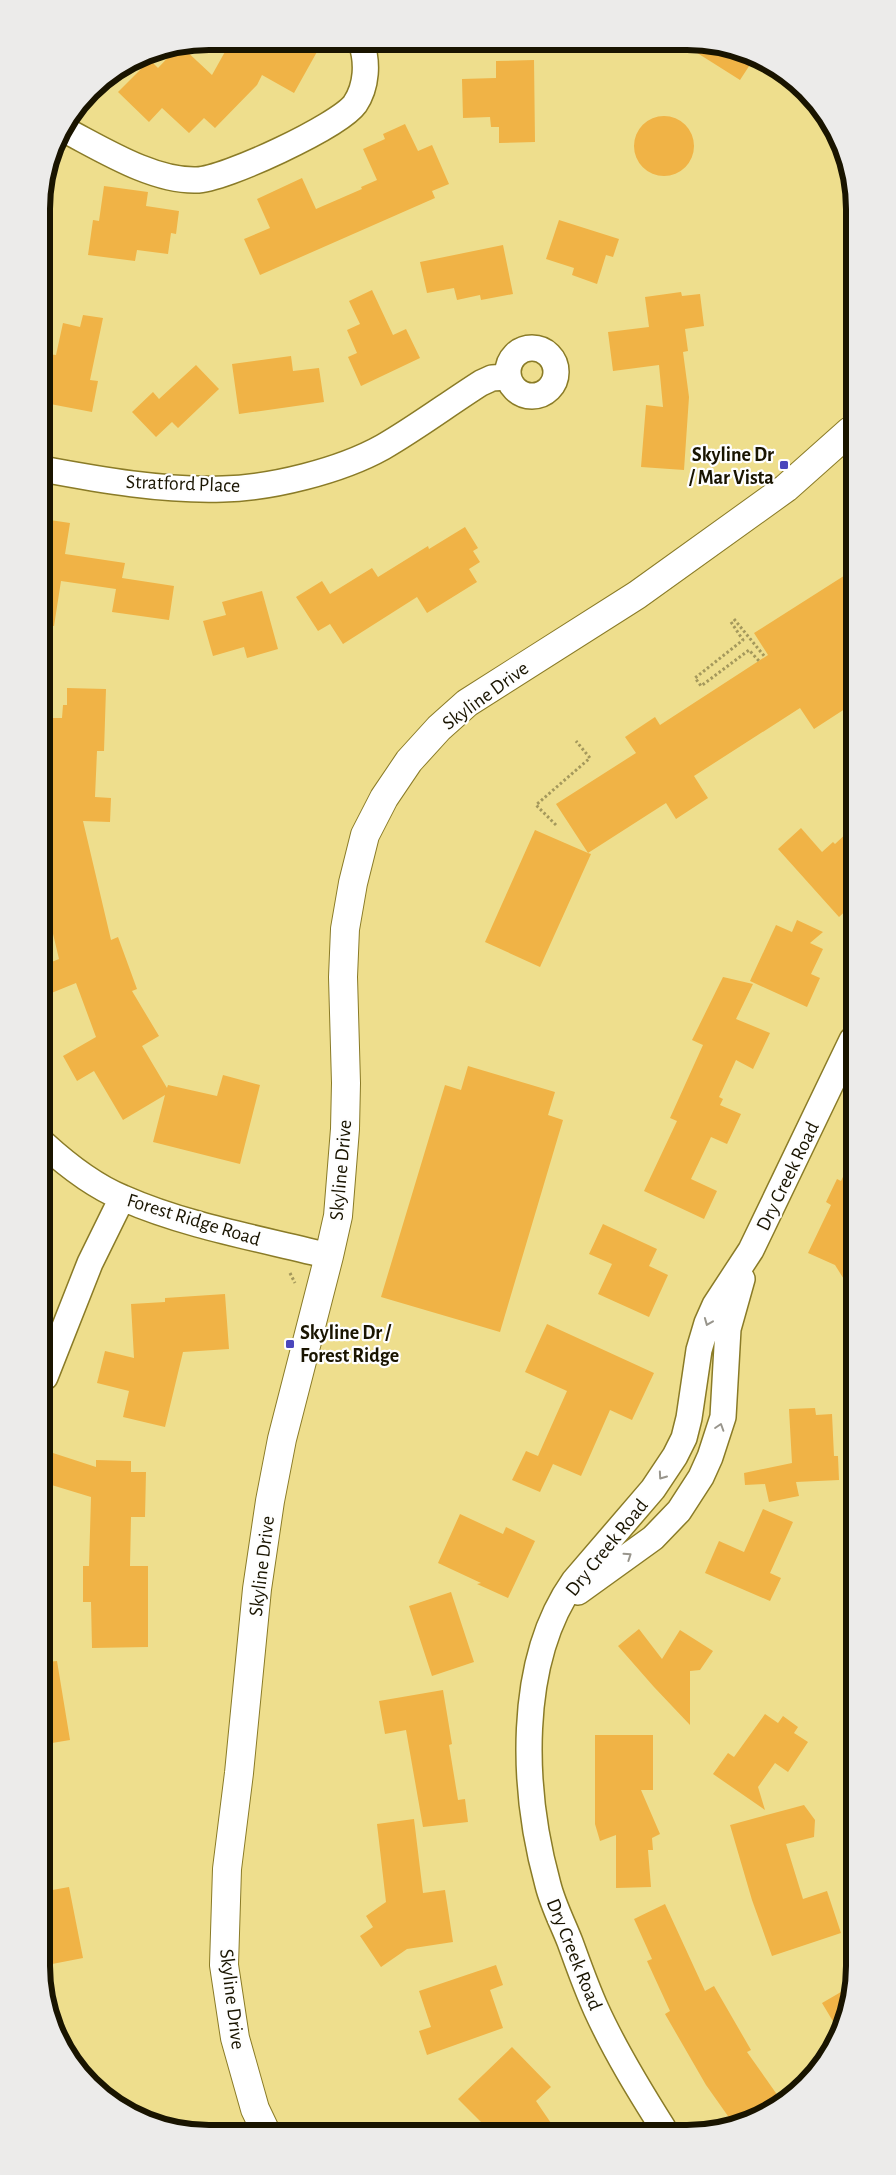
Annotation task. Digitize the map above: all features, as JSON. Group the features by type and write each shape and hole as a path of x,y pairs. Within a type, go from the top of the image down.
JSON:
{"street":[{"path":"70,133 153,172 196,180 216,177 233,172 320,130 346,114 355,104 364,82 366,70 363,50"},
{"name":"Stratford Place","path":"50,470 104,480 171,487 223,489 313,474 353,461 382,447 481,383 492,378 508,377"},
{"name":"Skyline Drive","path":"263,2125 255,2109 235,2038 224,1964 227,1869 239,1774 257,1589 270,1501 282,1438 338,1216 345,1129 346,1082 343,977 345,929 353,883 365,835 384,798 409,761 439,728 467,703 636,595 837,450 846,437"},
{"name":"Dry Creek Road","path":"661,2125 631,2078 596,2009 548,1887 534,1813 530,1764 531,1715 538,1661 550,1624 574,1581 653,1489 684,1438 698,1350 706,1323 715,1305 750,1250 843,1082 846,1068"},
{"name":"Forest Ridge Road","path":"50,1149 92,1181 122,1198 166,1214 329,1256"},
{"path":"50,1364 90,1263 122,1198"},
{"path":"561,1606 652,1538 678,1511 700,1477 710,1457 723,1417 728,1329 750,1250"}],"path":[{"path":"759,661 749,650 701,686 694,678 742,640 733,620 765,657"},
{"path":"556,825 536,805 590,758 576,740"}],"building":[{"path":"226,50 318,50 294,93 262,75 257,85 215,128 204,118 189,133 162,108 149,122 118,92 148,62 151,61 158,68 171,54 187,51 212,75"},
{"path":"692,50 718,53 751,63 740,80"},
{"path":"534,60 535,142 499,143 499,127 491,127 490,117 463,118 462,79 496,78 496,61"},
{"path":"664,116 680,121 685,125 689,130 694,146 689,162 685,167 680,171 664,176 648,171 643,167 639,162 634,146 639,130 643,125 648,121"},
{"path":"405,124 418,151 432,145 449,184 432,191 435,198 260,275 244,239 270,228 257,199 302,178 316,209 362,189 361,187 377,180 363,149 385,139 383,134"},
{"path":"104,186 148,192 146,206 179,211 176,234 171,233 168,254 137,250 135,261 88,255 93,220 99,221"},
{"path":"559,220 619,239 613,257 606,255 597,284 572,275 574,268 546,259"},
{"path":"503,245 513,294 481,300 480,295 457,300 454,288 427,293 420,262"},
{"path":"372,290 393,335 406,329 420,358 361,386 348,357 357,353 347,330 360,324 349,301"},
{"path":"681,292 682,296 700,294 704,326 685,329 688,351 683,352 689,397 684,470 641,467 646,405 663,407 659,365 613,371 608,332 649,327 645,297"},
{"path":"83,315 103,318 90,380 98,381 92,412 50,404 50,354 56,355 63,323 80,327"},
{"path":"291,356 293,371 319,368 324,402 239,414 232,364"},
{"path":"196,365 219,389 178,428 172,422 156,437 132,412 153,392 159,399"},
{"path":"50,520 70,523 65,554 125,563 122,578 174,586 169,620 112,612 116,589 61,581 54,626 50,626"},
{"path":"465,527 478,548 473,551 480,562 469,569 477,582 427,613 417,597 343,644 330,624 318,631 296,597 322,581 330,594 372,568 378,577 428,546 429,549"},
{"path":"846,575 846,708 814,729 800,708 694,776 708,798 676,819 666,803 588,853 556,804 636,753 625,737 655,717 660,725 768,655 754,633"},
{"path":"262,591 278,649 247,658 244,647 213,656 203,621 226,615 222,602"},
{"path":"67,688 106,689 104,751 97,751 95,797 111,798 110,822 83,821 111,940 118,937 137,989 132,991 159,1036 142,1046 167,1088 168,1085 217,1096 223,1075 260,1085 240,1164 153,1142 165,1095 123,1120 94,1071 77,1081 63,1056 96,1037 76,983 50,994 50,963 59,959 50,921 50,718 62,718 63,705 67,705"},
{"path":"801,828 822,852 833,842 835,844 846,834 846,911 839,917 778,849"},
{"path":"535,830 591,854 540,967 485,942"},
{"path":"797,920 823,932 810,943 823,949 811,974 820,978 807,1007 750,981 776,925 792,932"},
{"path":"723,977 753,984 736,1019 770,1033 753,1069 736,1060 719,1097 723,1099 720,1105 741,1114 727,1144 711,1137 691,1179 717,1191 704,1219 644,1191 677,1121 670,1118 703,1045 692,1040"},
{"path":"468,1066 555,1092 548,1115 563,1120 500,1332 381,1297 445,1085 461,1090"},
{"path":"846,1171 846,1282 835,1265 808,1253 831,1205 826,1202 837,1179 841,1181"},
{"path":"603,1224 657,1249 649,1266 668,1275 649,1317 598,1294 612,1264 589,1254"},
{"path":"225,1294 229,1349 183,1352 165,1427 123,1417 129,1391 97,1383 105,1351 134,1358 131,1304 165,1302 165,1298"},
{"path":"547,1324 654,1373 632,1420 610,1410 581,1476 553,1464 540,1492 512,1480 526,1451 538,1456 567,1391 525,1372"},
{"path":"815,1408 816,1415 832,1414 834,1456 838,1456 839,1480 796,1482 799,1496 769,1502 765,1484 745,1485 744,1473 792,1463 789,1409"},
{"path":"53,1453 96,1467 96,1460 131,1461 131,1472 146,1472 145,1517 131,1517 130,1566 148,1566 148,1647 92,1648 91,1602 83,1602 83,1566 89,1566 91,1497 50,1485 50,1464"},
{"path":"763,1509 793,1522 770,1573 781,1578 770,1601 705,1573 719,1541 744,1552"},
{"path":"460,1514 503,1534 506,1527 535,1541 508,1598 438,1563"},
{"path":"451,1592 474,1662 432,1676 409,1606"},
{"path":"639,1629 662,1659 680,1630 713,1651 700,1670 690,1671 690,1725 618,1646"},
{"path":"57,1661 70,1740 50,1743 50,1662"},
{"path":"443,1690 452,1744 449,1745 458,1800 465,1799 468,1822 423,1827 406,1730 385,1734 379,1701"},
{"path":"765,1714 778,1723 783,1716 798,1727 794,1733 808,1742 788,1772 775,1763 758,1787 765,1810 713,1774 728,1753 734,1757"},
{"path":"595,1735 653,1735 653,1790 641,1790 660,1834 652,1838 653,1850 648,1850 651,1887 616,1888 616,1835 600,1841 595,1824"},
{"path":"804,1805 815,1820 814,1837 786,1844 803,1899 827,1891 841,1933 772,1956 752,1900 730,1825"},
{"path":"414,1819 423,1893 445,1890 453,1942 407,1949 381,1967 360,1936 373,1927 366,1916 386,1902 377,1824"},
{"path":"69,1887 83,1958 50,1964 50,1890"},
{"path":"665,1904 705,1991 714,1986 751,2050 747,2052 778,2096 748,2113 730,2119 706,2085 665,2014 670,2011 647,1961 652,1959 634,1919"},
{"path":"496,1965 503,1985 490,1990 503,2028 427,2055 419,2031 431,2027 419,1991"},
{"path":"844,1990 835,2024 822,2003"},
{"path":"512,2047 551,2087 536,2101 552,2125 484,2125 458,2099"}],"place":[{"name":"Skyline Dr / Mar Vista","path":"784,465"},
{"name":"Skyline Dr / Forest Ridge","path":"290,1344"}]}
